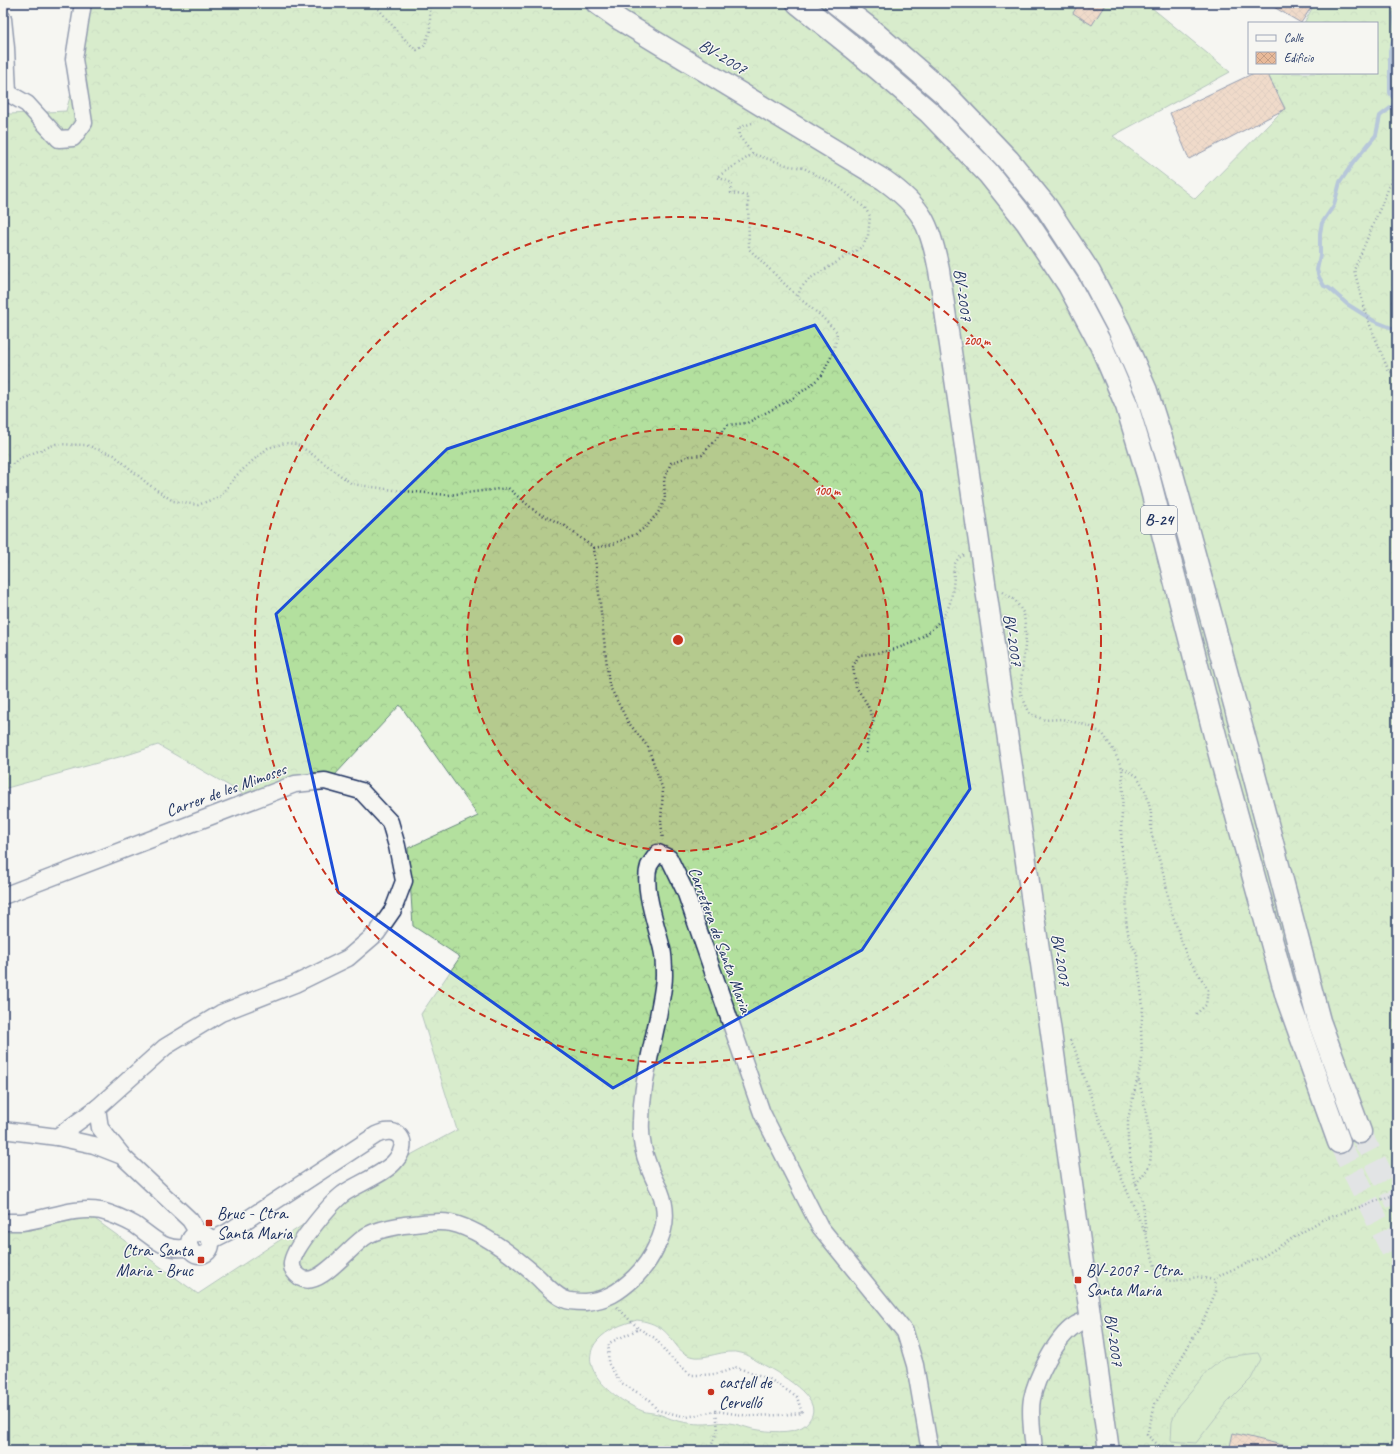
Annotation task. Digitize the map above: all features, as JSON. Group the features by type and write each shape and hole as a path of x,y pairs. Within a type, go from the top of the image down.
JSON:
{"highway":[{"name":"B-24","path":"798,3 930,113 988,173 1027,222 1069,285 1101,345 1127,406 1148,475 1219,751 1287,997 1339,1142"},
{"name":"B-24","path":"836,3 871,30 946,95 1008,160 1047,208 1089,272 1119,329 1146,391 1169,463 1247,748 1319,1021 1360,1132"}],"street":[{"path":"3,19 6,48 5,94 27,104 59,139 73,138 84,123 74,59 83,3"},
{"name":"BV-2007","path":"596,3 620,20 884,180 908,198 924,220 931,235 939,270 979,551 1050,1025 1109,1451"},
{"name":"Carrer de les Mimoses","path":"3,896 295,784 325,781 361,791 390,822 398,846 404,881 393,910 378,933 348,958 295,984 222,1013 165,1046 97,1108 57,1137"},
{"name":"Carretera de Santa Maria","path":"204,1237 228,1232 376,1135 382,1132 392,1131 398,1134 402,1139 403,1145 399,1156 393,1165 341,1196 326,1211 292,1258 294,1272 304,1280 310,1280 322,1275 358,1241 369,1234 398,1226 440,1222 453,1224 471,1230 507,1252 534,1273 552,1291 564,1300 576,1302 594,1301 608,1298 625,1286 648,1262 662,1235 666,1220 661,1194 649,1168 642,1143 641,1122 644,1084 664,978 663,952 647,886 649,867 658,853 669,858 685,891 762,1113 820,1227 904,1332 915,1366 931,1451"},
{"path":"97,1108 100,1128 122,1156 190,1220 204,1237"},
{"path":"3,1130 57,1137 94,1145 122,1156"},
{"path":"3,1222 22,1222 74,1210 87,1210 100,1211 124,1219 167,1247 182,1249 190,1247 190,1239 193,1236 204,1237"},
{"path":"1034,1451 1032,1400 1040,1374 1050,1355 1064,1334 1074,1325 1091,1320"}],"path":[{"path":"373,3 389,20 405,41 417,50 424,46 430,31 430,3"},
{"path":"759,121 738,128 739,136 753,154 790,166 804,168 839,187 864,208 870,216 868,236 862,247 809,279 800,289 798,297"},
{"path":"594,548 613,544 636,534 647,526 658,513 665,500 664,478 671,463 690,456 702,455 728,425 747,423 794,398 822,375 832,355 837,332 822,316 798,297 749,249 748,196 731,193 732,183 717,177 753,154"},
{"path":"1397,168 1354,270 1368,320 1389,372 1397,372"},
{"path":"3,472 20,458 56,444 86,445 114,456 148,484 172,500 198,505 221,496 235,477 251,462 268,448 285,443 296,444 352,484 448,495 508,488 536,512 565,526 594,548 609,685 628,722 648,747 663,790 661,821 665,856"},
{"path":"866,753 868,736 874,720 866,702 856,687 853,667 859,655 874,654 907,645 924,636 935,627 949,606 954,583 955,563 960,557 979,551"},
{"path":"984,585 1003,592 1015,600 1024,614 1026,636 1020,692 1030,714 1045,720 1062,719 1089,726 1104,734 1122,768 1123,796 1121,829 1122,856 1127,878 1126,921 1129,938 1137,954 1143,1008 1141,1027 1142,1059 1128,1119 1128,1142 1133,1175 1143,1204 1146,1235"},
{"path":"1122,768 1137,776 1146,792 1151,812 1151,832 1165,879 1170,907 1186,957 1208,990 1206,1005 1196,1014"},
{"path":"1050,1025 1066,1033 1074,1047 1119,1172 1146,1235 1157,1273 1169,1281 1198,1277 1214,1280 1222,1274 1262,1257 1322,1220 1397,1194"},
{"path":"1136,1184 1148,1166 1151,1144 1138,1078"},
{"path":"1165,1451 1147,1435 1155,1404 1206,1317 1216,1291 1214,1280"},
{"path":"608,1298 639,1329 655,1338 668,1355 691,1375 714,1375 735,1368 768,1378 797,1397 802,1413 749,1416 716,1411 687,1416 657,1410 650,1400 620,1382 608,1363 609,1343 639,1329"},
{"path":"709,1451 718,1430 716,1411"}],"highlighted area":[{"path":"815,325 921,492 970,789 862,950 613,1088 338,892 276,614 447,449"}],"green space":[{"path":"90,3 1146,3 1230,72 1113,136 1195,199 1285,108 1268,74 1378,74 1378,22 1305,22 1315,3 1397,3 1397,1451 3,1451 3,1230 27,1229 92,1217 198,1294 403,1159 457,1130 421,1014 460,957 413,926 408,848 478,816 400,705 333,777 313,772 245,795 158,745 3,789 3,112 10,114 66,111 82,55","holes":["637,1320 644,1321 666,1332 678,1348 690,1356 702,1357 728,1352 749,1356 783,1376 802,1391 809,1399 813,1407 811,1418 802,1427 792,1431 773,1432 729,1423 701,1424 673,1420 657,1414 644,1412 632,1406 615,1395 599,1379 593,1370 591,1361 592,1351 597,1341 606,1333 626,1323","1251,1379 1227,1403 1171,1441"]},
{"path":"1258,1353 1261,1359 1251,1379 1227,1403 1196,1443 1171,1441 1172,1422 1178,1406 1208,1371 1225,1357"}],"building":[{"path":"1079,3 1106,3 1092,25 1073,13"},
{"path":"1267,3 1308,3 1312,6 1302,22"},
{"path":"1252,74 1268,74 1285,109 1189,159 1170,113"},
{"path":"1233,1433 1294,1448 1294,1451 1229,1451"}],"waterway":[{"path":"1397,6 1395,17 1396,31 1390,51 1390,93 1395,100 1393,106 1380,116 1376,135 1353,163 1340,182 1334,205 1322,223 1320,233 1320,255 1317,270 1324,286 1329,288 1347,304 1374,321 1397,330"}],"tunnel":[{"path":"1360,1132 1397,1203"},
{"path":"1339,1142 1397,1261"}],"place":[{"name":"Bruc - Ctra. Santa Maria","path":"209,1223"},
{"name":"Ctra. Santa Maria - Bruc","path":"201,1260"},
{"name":"BV-2007 - Ctra. Santa Maria","path":"1078,1280"},
{"name":"castell de Cervelló","path":"711,1392"}]}
